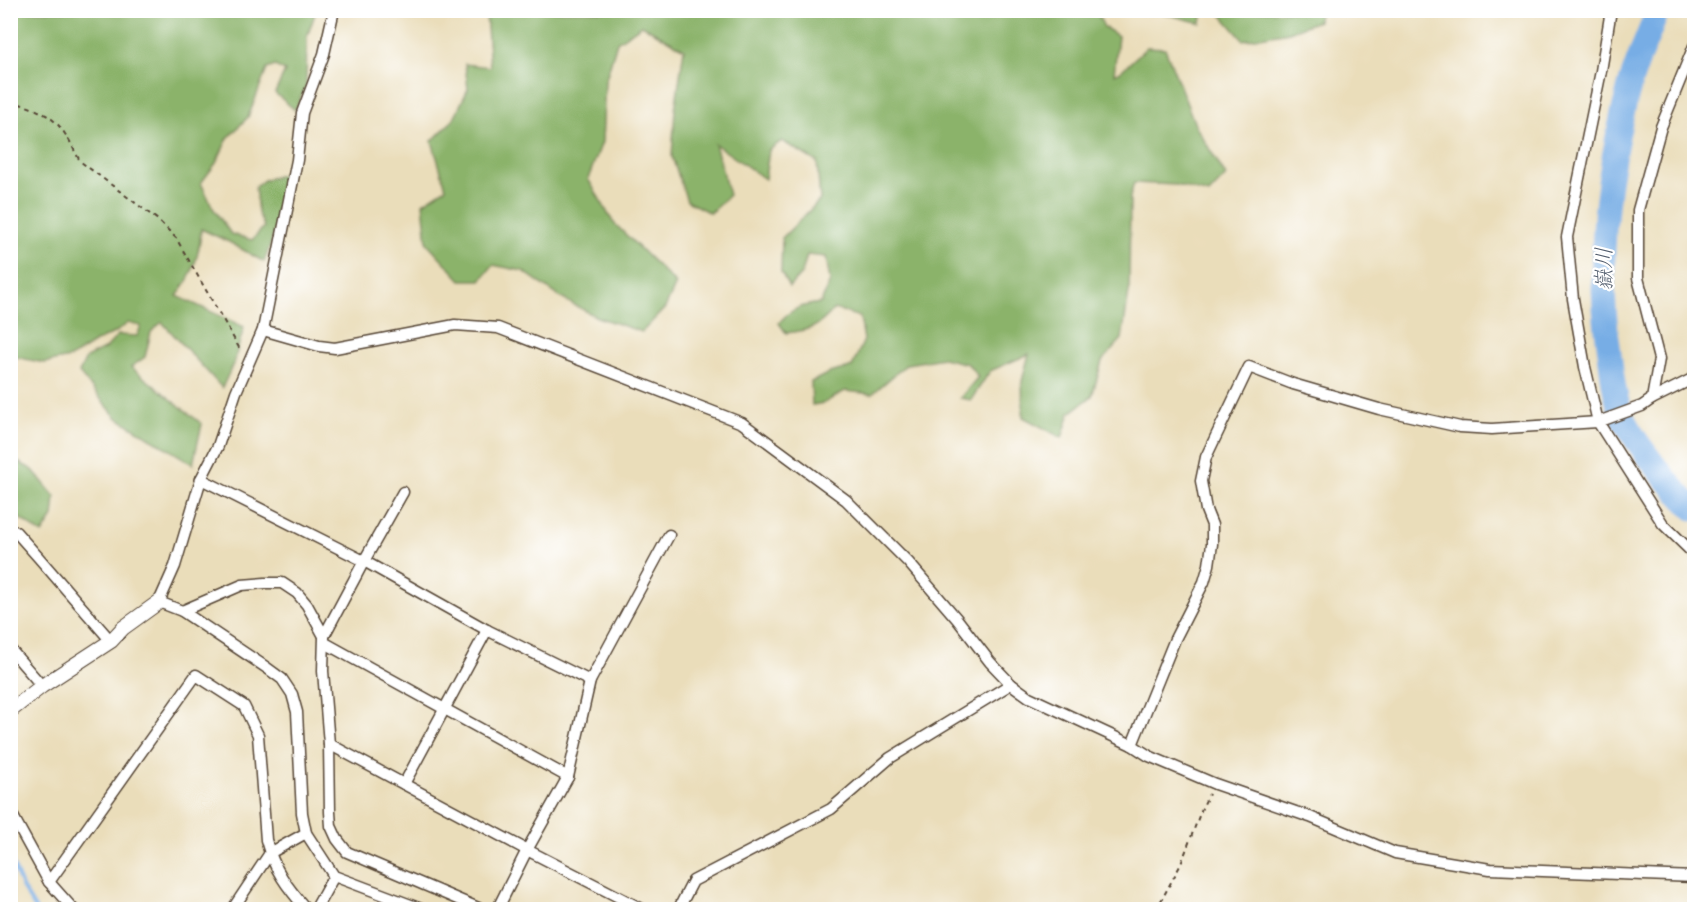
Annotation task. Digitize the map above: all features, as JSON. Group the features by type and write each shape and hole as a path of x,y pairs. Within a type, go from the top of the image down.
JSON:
{"street":[{"path":"10,711 42,686 111,641 123,628 159,602 175,566 201,479 218,446 236,392 263,330 297,160 302,113 324,54 334,10"},
{"path":"1611,10 1601,71 1566,237 1573,299 1598,422 1663,524 1695,554"},
{"path":"1647,402 1659,359 1638,278 1638,210 1661,128 1695,46"},
{"path":"263,330 319,346 335,348 455,325 498,328 742,423 846,500 908,562 990,662 1011,684 1029,697 1132,745 1149,756 1215,784 1310,817 1395,853 1490,869 1695,877"},
{"path":"1132,745 1175,639 1207,573 1212,544 1212,525 1206,510 1201,481 1206,457 1249,367 1293,384 1368,406 1460,427 1492,429 1598,422 1647,402 1695,378"},
{"path":"201,479 364,561 488,630 590,681"},
{"path":"403,492 364,561 325,639 323,671 329,744 331,826 347,852 483,909"},
{"path":"10,529 16,532 111,641"},
{"path":"497,909 568,777 590,681 669,535"},
{"path":"182,611 242,585 282,583 297,593 307,605 325,639 568,777"},
{"path":"159,602 182,611 267,668 282,679 292,694 297,712 302,813 306,832 334,876 424,909"},
{"path":"404,784 488,630"},
{"path":"10,649 42,686"},
{"path":"49,882 196,675 244,706 258,735 266,840 283,882 307,909"},
{"path":"678,909 693,881 831,809 890,758 1011,684"},
{"path":"329,744 527,850 644,909"},
{"path":"10,811 49,882 74,909"},
{"path":"232,909 270,853 306,832"},
{"path":"315,909 334,876"}],"path":[{"path":"10,101 44,112 58,123 81,162 158,220 176,238 248,365"},
{"path":"1156,909 1182,864 1202,808 1215,784"}],"green space":[{"path":"11,11 316,11 307,37 306,86 295,110 275,93 285,71 275,66 267,69 248,117 228,138 216,163 201,183 213,208 231,234 252,240 264,227 258,213 255,187 264,180 287,173 288,180 264,262 201,229 195,264 177,296 244,327 234,362 222,388 162,322 151,332 145,357 131,367 202,424 193,464 116,417 79,373 86,358 106,348 118,335 137,336 141,326 128,323 70,358 44,363 11,356"},
{"path":"472,11 1096,11 1104,27 1118,36 1114,74 1121,71 1147,47 1165,48 1196,127 1226,176 1209,194 1176,185 1134,183 1130,197 1129,292 1122,339 1102,361 1092,396 1070,413 1062,438 1023,417 1022,381 1029,354 990,371 971,400 960,398 978,377 968,364 943,358 907,364 872,394 845,391 824,403 812,405 811,382 829,373 852,367 864,340 860,317 834,309 818,324 802,331 786,333 779,323 798,308 821,303 830,281 826,257 807,255 802,273 789,287 781,272 782,238 820,200 817,162 782,141 769,150 765,179 715,144 729,195 710,213 687,201 672,157 675,110 684,49 642,25 617,42 605,82 602,142 588,179 613,222 676,284 665,308 642,332 597,317 563,299 523,271 493,265 481,280 461,280 427,243 423,203 446,188 432,141 453,120 468,89 465,64 490,67 486,14 476,14"},
{"path":"1111,11 1203,11 1201,23 1165,14 1113,13"},
{"path":"1218,11 1319,11 1318,21 1289,32 1243,40"},
{"path":"11,458 33,470 55,497 53,517 42,534 11,512"}],"waterway":[{"name":"嶽川","path":"1658,10 1631,82 1614,155 1603,252 1605,317 1614,385 1624,420 1656,467 1694,509"},
{"path":"10,858 23,889 36,910"}]}
